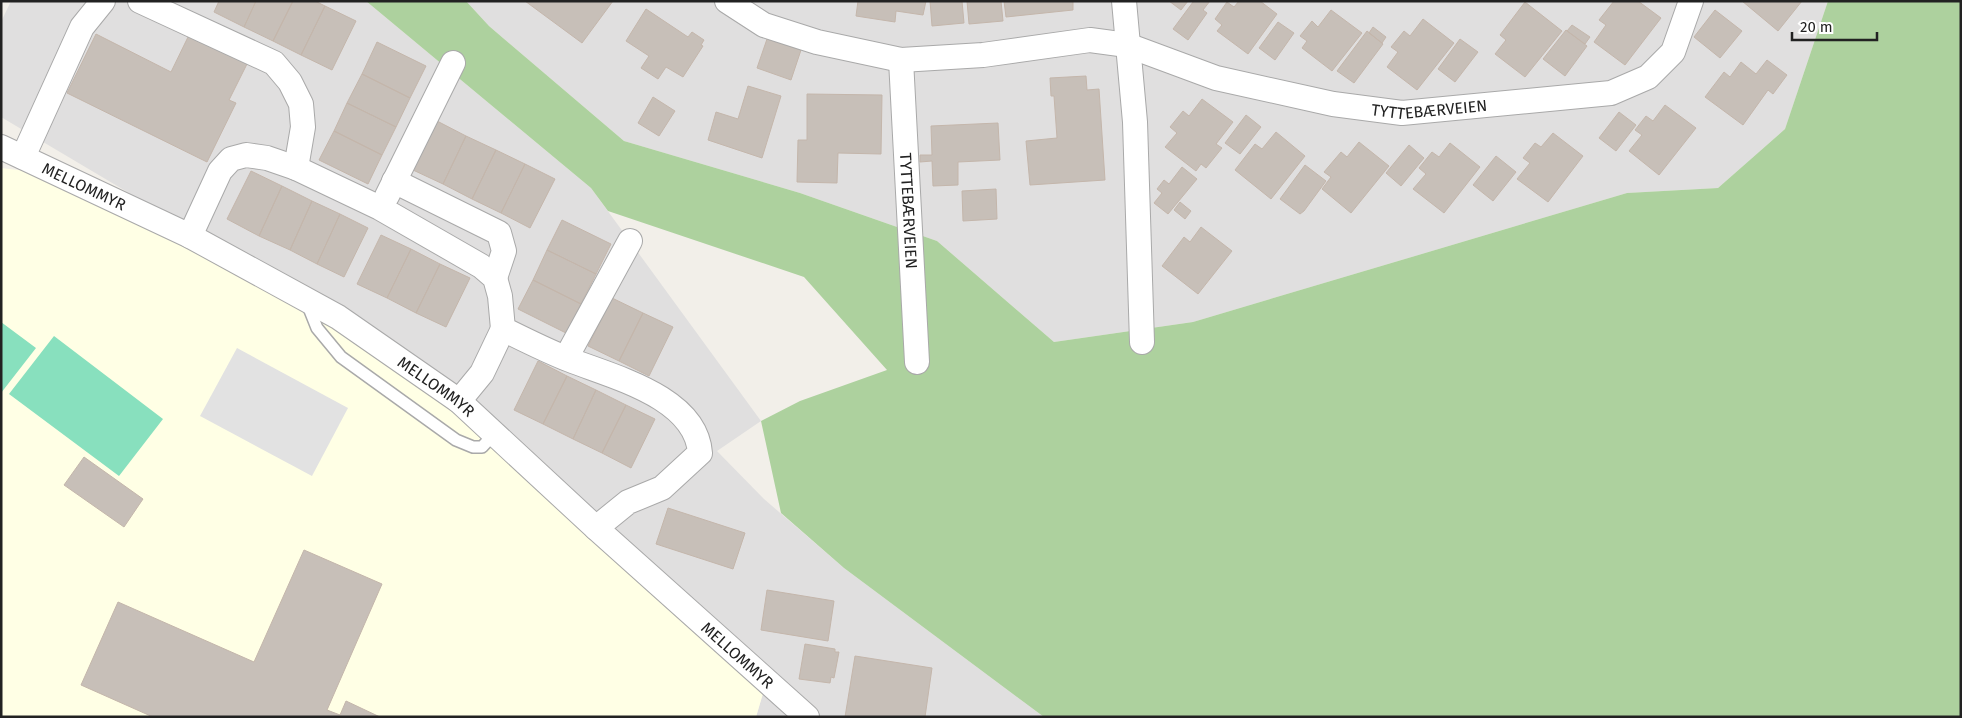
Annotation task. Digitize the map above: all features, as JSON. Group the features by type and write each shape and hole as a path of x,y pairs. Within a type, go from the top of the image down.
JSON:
{"street":[{"path":"24,157 82,27 102,1"},
{"path":"140,1 274,63 290,82 301,104 303,128 296,168"},
{"name":"TYTTEBÆRVEIEN","path":"727,1 764,25 817,42 901,60 983,55 1090,40 1127,45 1216,78 1333,104 1402,113 1611,93 1648,77 1673,52 1691,1"},
{"path":"1124,1 1136,122 1142,342"},
{"name":"TYTTEBÆRVEIEN","path":"901,60 917,362"},
{"path":"380,208 452,63"},
{"name":"MELLOMMYR","path":"1,146 190,236 338,316 459,401 596,528 807,717"},
{"path":"190,236 220,171 231,159 246,155 267,158 296,168 380,208 481,266 495,278 500,296 503,329 482,373 459,401"},
{"path":"394,181 499,233 504,251 495,278"},
{"path":"566,358 630,241"},
{"path":"503,329 566,358 656,394 675,408 689,424 699,441 700,454 662,488 628,502 596,528"}],"lane":[{"path":"306,300 317,328 341,357 456,440 473,448 482,447 494,434"}],"shaded area":[{"path":"11,1 366,1 591,188 761,421 717,451 764,499 844,568 1044,717 756,717 767,680 338,317 1,117 1,22"},
{"path":"466,1 1828,1 1785,129 1718,188 1627,193 1193,322 1054,342 937,241 800,193 624,141 489,26"},
{"path":"1,168 60,175 146,216 459,401 767,680 756,717 1,717"},
{"path":"237,348 348,408 312,476 200,416"}],"green space":[{"path":"366,1 466,1 489,26 624,141 800,193 937,241 1054,342 1193,322 1627,193 1718,188 1785,129 1828,1 1961,1 1961,717 1044,717 844,568 781,513 761,421 800,401 887,370 804,277 608,211 591,188"},
{"path":"1,322 36,348 1,393"},
{"path":"54,336 163,419 119,476 9,394"}],"building":[{"path":"219,1 256,1 244,27 214,12"},
{"path":"256,1 293,1 273,41 244,27"},
{"path":"293,1 315,1 325,6 301,55 273,41"},
{"path":"525,1 613,1 582,43"},
{"path":"858,1 926,1 923,15 896,11 895,22 856,16"},
{"path":"930,1 962,1 964,23 932,26"},
{"path":"967,1 1001,1 1003,21 969,24"},
{"path":"1004,1 1073,1 1073,10 1006,17"},
{"path":"1169,1 1188,1 1181,10"},
{"path":"1210,1 1203,10 1207,13 1188,40 1173,29 1193,2"},
{"path":"1239,1 1260,1 1277,14 1248,54 1217,31 1222,25 1215,19 1227,2 1234,7"},
{"path":"1614,1 1638,1 1661,18 1625,65 1594,42 1606,25 1599,20"},
{"path":"1742,1 1802,1 1778,31"},
{"path":"1525,2 1562,31 1525,77 1495,54 1506,40 1500,35"},
{"path":"325,6 356,21 332,70 301,55"},
{"path":"646,9 688,37 692,32 704,40 701,45 703,46 683,77 666,67 658,79 641,68 649,56 626,41"},
{"path":"1331,10 1362,33 1332,71 1302,48 1307,41 1300,36 1312,21 1318,27"},
{"path":"1715,10 1742,31 1720,58 1694,37"},
{"path":"1423,19 1454,43 1417,90 1387,67 1398,52 1391,47 1404,31 1410,36"},
{"path":"1278,22 1294,33 1275,60 1259,48"},
{"path":"1572,25 1590,37 1585,44 1567,31"},
{"path":"1373,27 1386,37 1382,43 1369,33"},
{"path":"1566,30 1587,46 1565,76 1543,59"},
{"path":"1367,31 1383,44 1354,83 1337,71"},
{"path":"96,34 171,72 189,35 247,64 229,100 236,103 207,162 67,93"},
{"path":"767,39 801,50 791,80 757,68"},
{"path":"1460,39 1478,52 1455,82 1438,69"},
{"path":"377,42 426,66 410,98 362,74"},
{"path":"1767,60 1787,75 1773,94 1768,90 1743,125 1705,97 1724,72 1730,77 1741,62 1756,74"},
{"path":"362,74 410,98 396,127 347,103"},
{"path":"1086,76 1087,90 1099,89 1105,180 1030,185 1026,141 1057,138 1054,96 1051,96 1050,78"},
{"path":"748,86 781,96 762,158 708,140 716,112 738,119"},
{"path":"807,94 882,95 881,154 838,153 837,183 797,182 798,140 807,140"},
{"path":"653,97 675,111 659,136 638,123"},
{"path":"1202,99 1233,122 1216,144 1222,148 1206,168 1201,164 1196,171 1165,147 1177,133 1170,127 1183,111 1189,116"},
{"path":"347,103 396,127 382,155 334,131"},
{"path":"1665,105 1696,128 1659,175 1629,151 1642,135 1635,130 1646,116 1653,121"},
{"path":"1619,112 1636,125 1616,151 1599,138"},
{"path":"1246,115 1261,127 1240,154 1225,143"},
{"path":"437,121 466,136 443,184 413,170"},
{"path":"998,123 1000,160 958,162 958,185 933,186 932,161 920,162 920,155 932,155 931,126"},
{"path":"334,131 382,155 368,184 319,160"},
{"path":"1276,132 1305,156 1271,199 1235,170 1255,144 1262,149"},
{"path":"1553,133 1583,156 1548,202 1517,179 1530,163 1523,158 1535,143 1541,147"},
{"path":"466,136 496,150 472,199 443,184"},
{"path":"1359,142 1389,166 1351,213 1322,189 1331,177 1324,172 1341,152 1347,157"},
{"path":"1450,143 1480,167 1444,213 1413,189 1426,174 1419,168 1432,152 1439,157"},
{"path":"1409,145 1424,158 1401,186 1386,173"},
{"path":"496,150 525,164 501,213 472,199"},
{"path":"1496,156 1516,172 1493,201 1473,185"},
{"path":"525,164 555,179 530,228 501,213"},
{"path":"1305,165 1326,181 1300,214 1280,199"},
{"path":"1182,167 1197,179 1168,214 1154,203 1162,193 1157,189 1164,180 1169,184"},
{"path":"251,171 282,186 259,236 227,219"},
{"path":"282,186 312,201 290,250 259,236"},
{"path":"996,189 997,219 963,221 962,191"},
{"path":"312,201 340,214 317,264 290,250"},
{"path":"1180,202 1191,211 1185,219 1174,210"},
{"path":"340,214 368,228 344,277 317,264"},
{"path":"562,220 611,244 596,274 547,250"},
{"path":"1201,227 1232,251 1198,294 1162,266 1184,237 1190,242"},
{"path":"381,235 411,249 387,298 357,284"},
{"path":"411,249 440,264 416,313 387,298"},
{"path":"547,250 596,274 581,304 533,280"},
{"path":"440,264 470,278 446,327 416,313"},
{"path":"533,280 581,304 566,333 518,309"},
{"path":"612,298 643,313 619,361 588,346"},
{"path":"643,313 673,327 649,376 619,361"},
{"path":"538,361 567,376 543,424 514,410"},
{"path":"567,376 596,390 573,439 543,424"},
{"path":"596,390 626,405 602,453 573,439"},
{"path":"626,405 655,419 631,468 602,453"},
{"path":"84,457 143,499 124,527 64,485"},
{"path":"668,508 745,533 733,569 656,544"},
{"path":"304,550 382,584 327,710 340,715 346,701 380,717 153,717 81,685 118,602 254,662"},
{"path":"767,590 834,601 828,641 761,630"},
{"path":"805,644 835,649 835,652 839,652 834,678 831,677 830,683 799,679"},
{"path":"855,656 932,668 925,717 845,717"}]}
